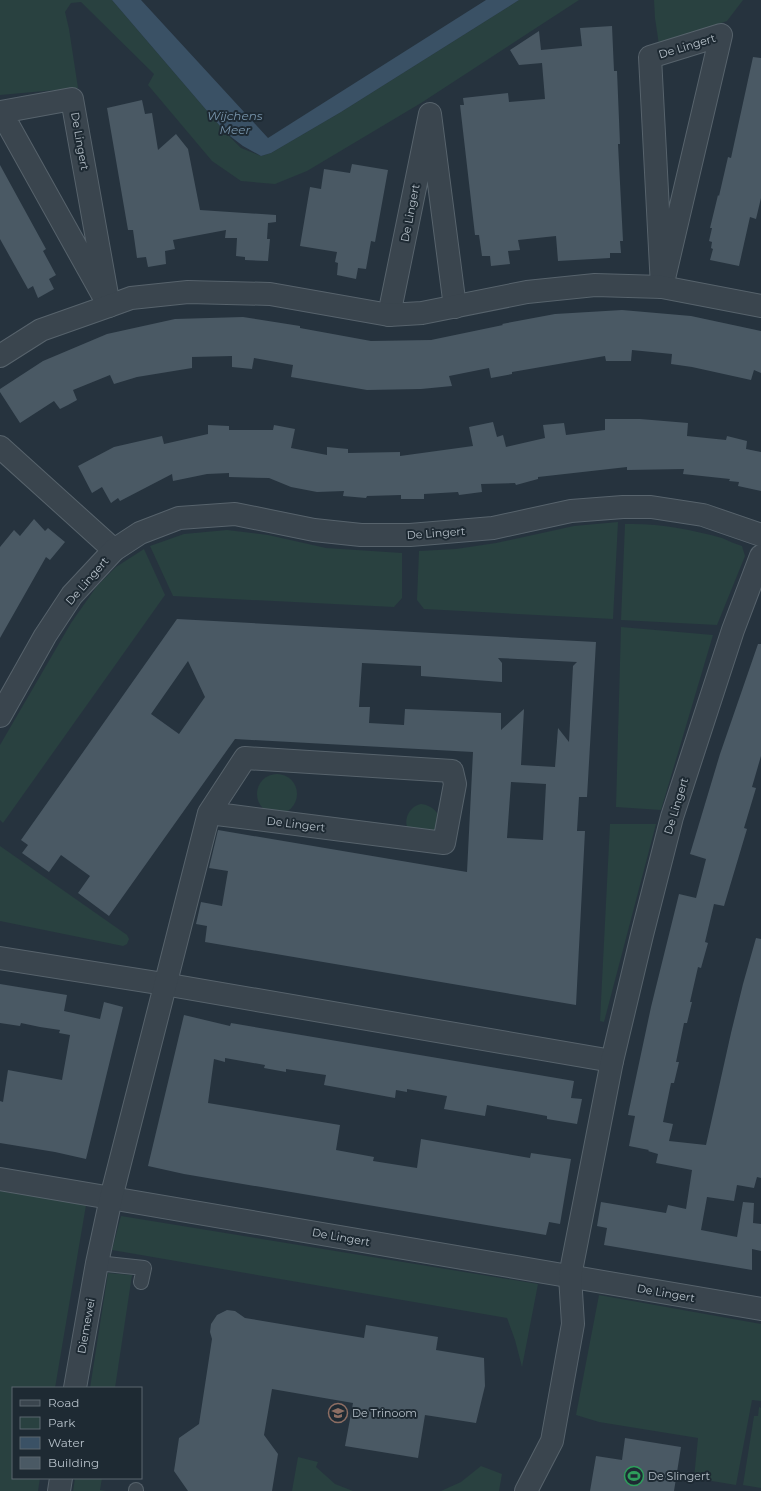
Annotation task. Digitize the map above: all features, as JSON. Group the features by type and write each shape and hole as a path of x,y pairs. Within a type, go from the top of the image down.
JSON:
{"street":[{"name":"De Lingert","path":"721,35 715,58 662,287 650,57 721,35"},
{"name":"De Lingert","path":"72,99 109,306 90,271 1,112 72,99"},
{"name":"De Lingert","path":"389,315 430,114 455,308"},
{"path":"0,356 41,330 131,298 188,292 263,294 313,301 389,315 422,313 455,308 527,292 595,285 662,287 761,306"},
{"name":"De Lingert","path":"0,447 114,550"},
{"name":"De Lingert","path":"0,716 45,636 72,595 114,550 140,533 179,518 235,514 314,530 361,535 410,535 493,528 571,511 623,507 651,507 702,515 761,535"},
{"name":"De Lingert","path":"526,1491 552,1440 573,1324 570,1276 612,1062 672,818 733,630 761,556"},
{"name":"De Lingert","path":"111,1198 164,984 209,813 245,758 452,771 454,784 444,843 209,813"},
{"path":"0,958 164,984 612,1062"},
{"name":"De Lingert","path":"0,1179 761,1310"},
{"name":"Diemewei","path":"75,1387 97,1263 111,1198"},
{"path":"59,1491 61,1479"}],"lane":[{"path":"97,1263 144,1268 141,1282"}],"green space":[{"path":"0,0 112,0 226,133 241,148 261,156 271,153 341,112 519,0 579,0 421,103 307,171 275,184 241,181 212,161 148,85 154,74 81,2 71,3 65,12 78,88 0,95"},
{"path":"654,0 743,0 727,21 659,45"},
{"path":"618,522 613,619 424,609 417,600 419,551 456,549 496,543 574,526"},
{"path":"625,524 650,524 686,529 722,538 742,546 745,556 717,625 621,620"},
{"path":"227,530 268,535 326,548 402,553 402,598 394,607 173,596 150,546 184,534"},
{"path":"144,549 165,595 3,823 0,820 0,745 71,623 97,586 116,567"},
{"path":"621,627 713,635 661,810 616,807"},
{"path":"277,774 285,776 291,780 295,786 297,794 295,802 291,808 285,812 277,814 269,812 263,808 259,802 257,794 259,786 263,780 269,776"},
{"path":"421,804 431,807 438,815 439,823 435,832 408,829 406,821 408,814 414,807"},
{"path":"610,824 656,824 604,1022 600,1021"},
{"path":"0,846 127,935 129,939 127,944 123,946 0,921"},
{"path":"0,1191 86,1205 55,1387 12,1387 12,1479 40,1479 38,1491 0,1491"},
{"path":"121,1216 538,1284 522,1367 515,1340 507,1318 112,1250"},
{"path":"108,1273 132,1275 115,1387 90,1387"},
{"name":"De Slingert","path":"599,1295 761,1324 761,1401 752,1400 736,1485 694,1478 698,1438 599,1422 576,1415"},
{"path":"759,1407 761,1408 761,1488 743,1485 754,1416 758,1416"},
{"path":"298,1457 318,1462 316,1467 335,1484 353,1491 292,1491"},
{"path":"481,1466 502,1474 499,1491 441,1491 461,1482"},
{"path":"75,1479 102,1479 100,1490 106,1491 73,1491"}],"water":[{"name":"Wijchens Meer","path":"112,0 141,0 268,138 486,0 519,0 341,112 271,153 261,156 243,146 226,133"}],"building":[{"path":"612,26 614,71 617,71 620,144 618,144 623,241 620,241 621,253 610,253 610,258 558,261 556,236 518,240 520,250 508,251 510,264 491,266 490,256 482,256 479,235 475,235 460,105 464,105 463,98 508,93 509,102 545,99 542,63 519,65 510,50 539,31 541,50 582,46 580,28"},
{"path":"753,57 761,58 761,198 756,219 750,217 739,266 710,260 713,249 711,248 712,242 709,241 712,228 710,228 728,157 731,158"},
{"path":"142,100 145,114 152,113 158,150 176,134 188,149 200,210 276,215 276,222 268,223 267,239 270,239 268,261 245,260 245,257 236,256 237,238 225,238 226,230 173,240 175,249 165,251 166,264 148,267 146,257 137,258 133,230 128,230 107,108"},
{"path":"352,164 388,170 375,242 371,241 366,269 358,268 356,279 337,275 338,263 335,262 337,252 300,246 310,187 321,189 324,169 350,173"},
{"path":"0,165 46,249 43,251 56,275 49,279 54,289 38,298 33,286 28,289 0,239"},
{"path":"622,310 691,316 761,331 761,373 754,370 751,380 671,364 672,354 632,350 631,361 606,361 605,356 512,372 512,374 491,378 489,368 449,376 452,386 421,389 367,390 291,377 293,365 254,358 252,369 232,367 232,356 192,357 192,368 137,377 114,384 110,375 73,390 77,400 68,405 60,409 54,401 20,423 0,392 0,389 43,361 107,334 175,319 243,317 300,326 300,328 371,341 431,340 555,314"},
{"path":"605,419 640,419 688,423 687,436 726,440 727,436 747,441 746,449 761,452 761,491 738,486 739,482 729,481 730,479 683,474 684,469 627,470 627,467 538,477 538,479 516,485 515,483 481,484 482,492 459,495 458,492 424,494 424,499 401,499 401,495 367,496 366,498 343,496 344,491 317,492 291,487 269,478 229,477 229,473 207,474 173,481 172,474 120,501 118,498 111,503 102,487 92,493 78,466 114,447 162,436 164,444 208,434 208,425 229,426 229,430 273,430 274,425 295,429 291,448 327,455 327,447 348,449 348,453 400,452 400,456 473,446 469,427 493,422 497,437 503,435 506,447 545,438 543,425 564,423 566,435 605,430"},
{"path":"34,519 45,531 48,528 65,542 50,560 46,557 0,638 0,547 14,530 20,536"},
{"path":"177,619 596,642 587,797 579,797 577,831 585,831 576,1005 205,942 207,926 196,924 201,902 222,906 228,871 209,868 218,830 467,872 473,752 235,739 109,916 78,893 90,876 61,855 49,872 22,853 28,845 21,840","holes":["498,658 577,662 573,666 569,742 558,728 555,767 521,765 524,709 501,730 501,713 405,709 404,725 369,723 370,707 359,707 362,663 421,666 421,676 502,682 502,663","188,661 205,697 179,734 151,714","511,782 546,784 543,840 507,838"]},
{"path":"758,644 761,644 761,756 752,787 756,788 744,828 747,829 724,906 714,904 705,942 708,943 701,968 698,967 690,1002 692,1002 687,1023 684,1023 676,1062 679,1062 674,1083 671,1083 663,1122 673,1124 669,1141 706,1145 743,984 756,938 761,939 761,1178 757,1177 754,1188 737,1185 734,1201 707,1197 701,1230 737,1237 743,1202 754,1203 753,1223 761,1224 761,1251 752,1249 752,1270 604,1245 607,1228 597,1226 601,1202 666,1213 668,1205 686,1209 692,1170 656,1163 658,1154 648,1151 649,1150 629,1146 635,1116 628,1115 651,1007 679,894 696,898 706,859 690,854 720,754"},
{"path":"0,984 67,995 64,1011 100,1019 104,1002 123,1007 86,1159 55,1152 0,1143 0,1101 3,1102 8,1070 62,1080 70,1035 59,1033 60,1030 21,1023 20,1026 0,1023"},
{"path":"184,1015 230,1026 231,1023 574,1081 571,1098 582,1099 577,1124 547,1119 547,1116 487,1105 485,1116 444,1109 447,1096 407,1089 407,1092 396,1090 395,1098 324,1085 326,1075 286,1069 286,1072 264,1068 265,1065 225,1058 225,1062 214,1059 208,1103 340,1125 336,1150 374,1157 373,1161 417,1168 421,1139 530,1158 531,1153 571,1159 560,1224 549,1222 546,1235 184,1174 148,1166"},
{"name":"De Trinoom","path":"227,1310 235,1311 245,1318 364,1338 366,1325 438,1337 436,1350 484,1358 485,1386 476,1423 425,1415 418,1458 345,1446 353,1403 272,1389 264,1435 278,1454 272,1491 188,1491 174,1471 179,1438 199,1424 212,1339 210,1332 211,1324 217,1315"},
{"name":"De Slingert","path":"625,1438 681,1447 674,1491 590,1491 596,1456 622,1460"}],"place":[{"name":"De Trinoom","path":"338,1413"},
{"name":"De Slingert","path":"634,1476"}]}
